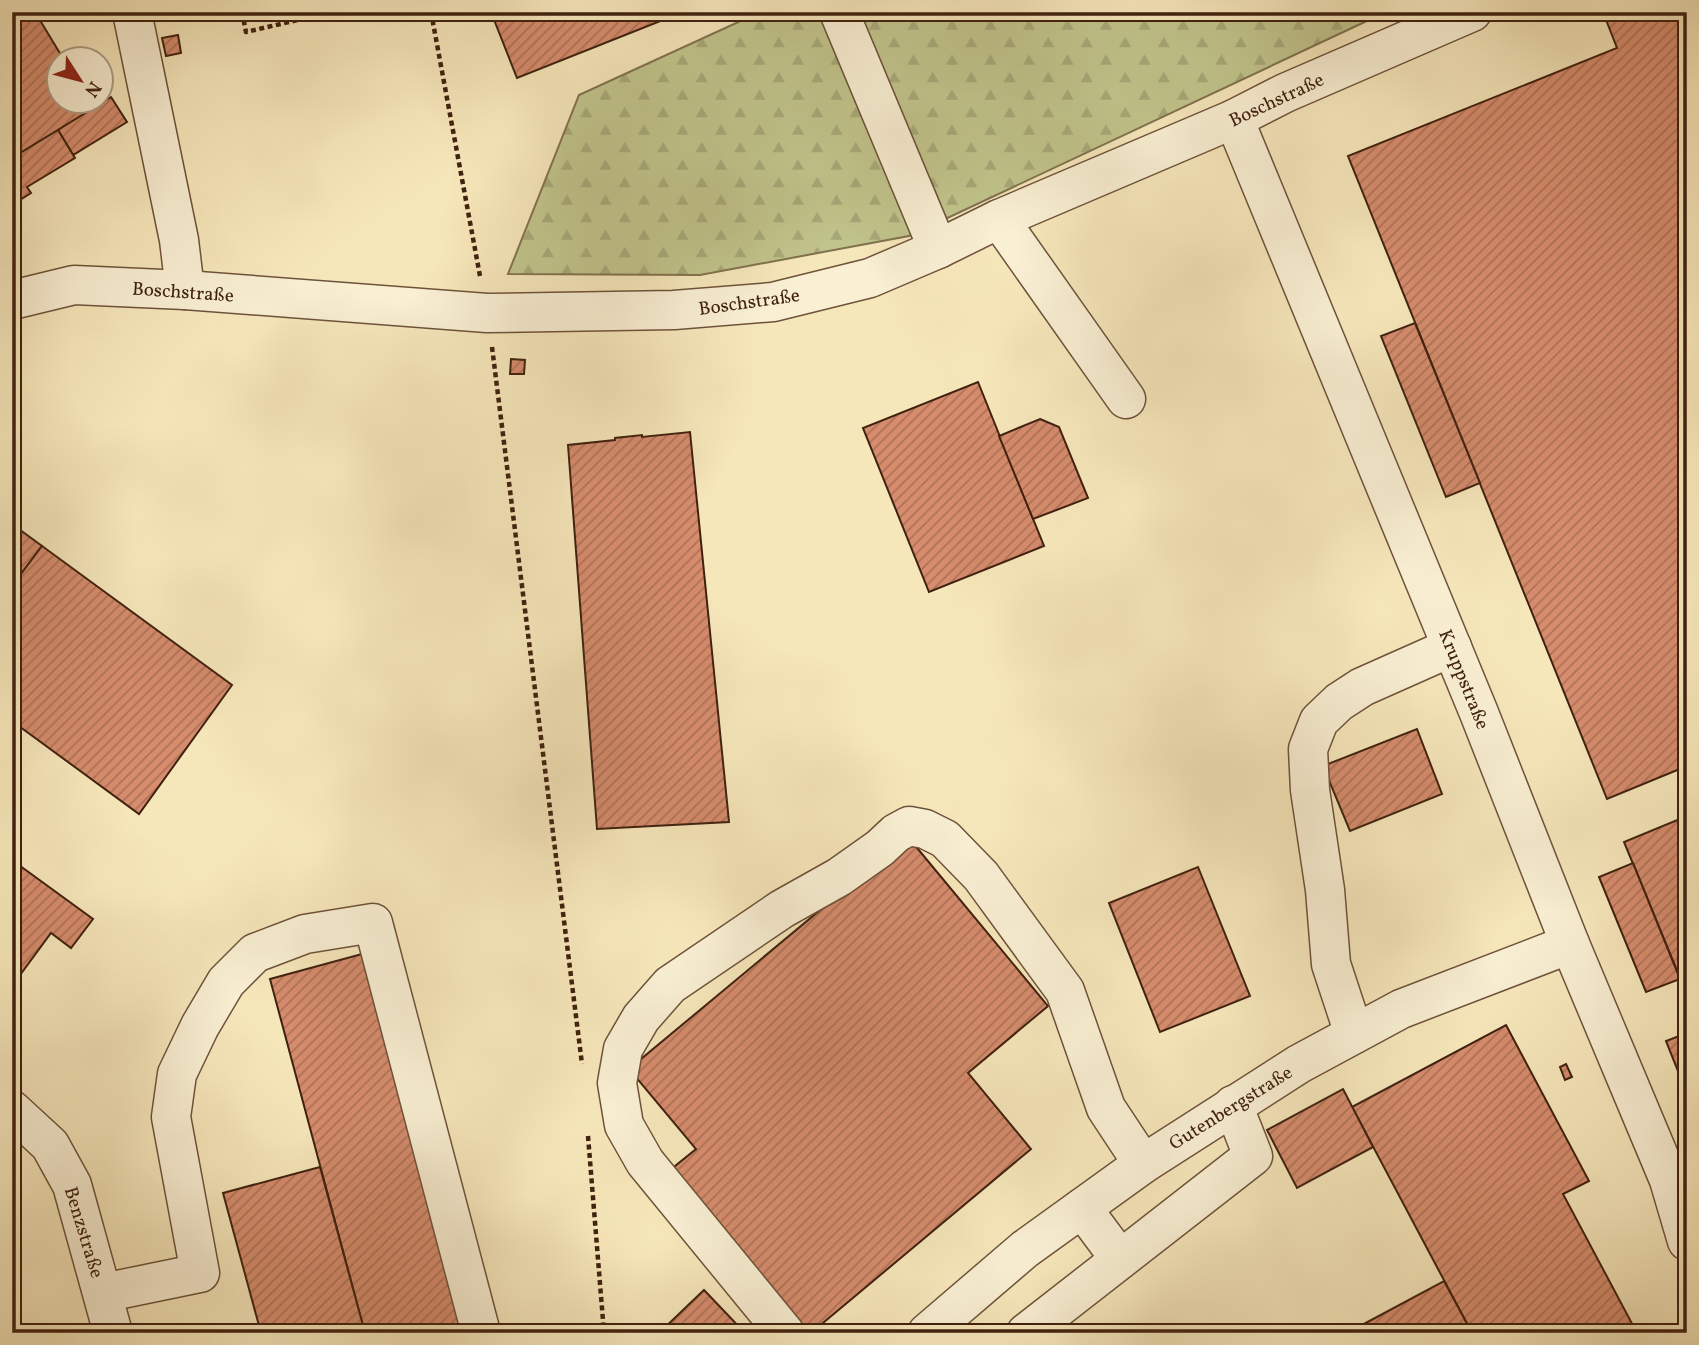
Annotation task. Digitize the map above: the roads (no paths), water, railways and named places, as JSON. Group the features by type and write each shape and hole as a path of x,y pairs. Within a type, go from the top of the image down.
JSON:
{"street":[{"path":"132,12 179,240 185,290"},
{"path":"839,12 938,249"},
{"name":"Boschstraße","path":"12,300 74,285 185,290 487,313 674,310 773,302 870,278 1472,12"},
{"name":"Kruppstraße","path":"1234,119 1669,1180 1687,1241"},
{"path":"999,219 1126,399"},
{"path":"1354,1034 1331,964 1325,890 1310,790 1308,749 1319,721 1339,702 1362,687 1452,647"},
{"path":"785,1333 645,1162 624,1125 617,1083 623,1049 641,1018 670,985 782,909 839,877 909,826 925,829 945,839 981,876 1065,991 1106,1108 1143,1164"},
{"path":"103,1293 200,1273 171,1116 177,1074 200,1026 226,982 255,953 304,934 373,923 481,1333"},
{"name":"Gutenbergstraße","path":"927,1333 1025,1249 1143,1164 1299,1063 1401,1009 1570,944"},
{"path":"1026,1333 1253,1156 1233,1105"},
{"name":"Benzstraße","path":"12,1110 50,1144 72,1185 113,1333"},
{"path":"1082,1208 1120,1259"}]}
